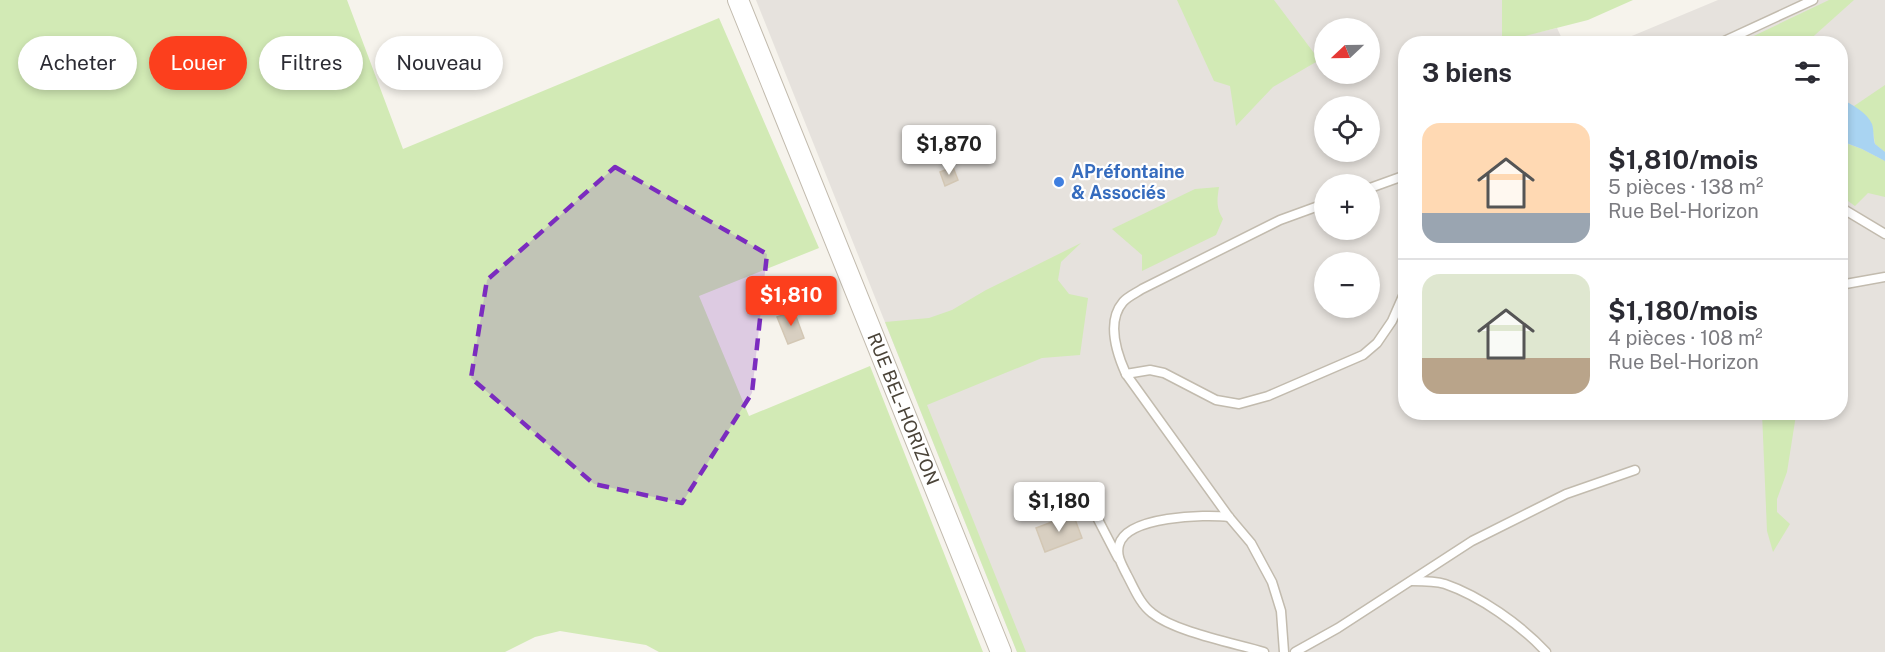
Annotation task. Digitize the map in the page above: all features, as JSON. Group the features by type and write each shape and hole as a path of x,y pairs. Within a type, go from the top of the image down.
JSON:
{"street":[{"name":"RUE BEL-HORIZON","path":"738,0 1001,652"}],"lane":[{"path":"1735,36 1813,0"},
{"path":"1380,184 1398,178"},
{"path":"1284,652 1281,611 1272,582 1251,543 1229,517 1126,374 1116,353 1114,324 1122,302 1142,289 1281,220 1314,208"},
{"path":"1848,212 1885,234"},
{"path":"1848,284 1885,277"},
{"path":"1126,374 1150,370 1164,373 1216,400 1239,404 1268,396 1362,355 1377,343 1398,307"},
{"path":"1295,652 1338,628 1472,541 1566,494 1635,470"},
{"path":"1089,502 1140,599 1150,612 1169,624 1264,652"},
{"path":"1118,558 1119,544 1127,532 1145,525 1187,516 1229,517"},
{"path":"1412,580 1443,583 1479,600 1519,627 1546,652"}],"highlighted area":[{"path":"615,167 767,254 752,393 682,503 594,484 471,378 487,280"}],"shaded area":[{"path":"756,0 1502,0 1535,33 1557,28 1561,36 1398,36 1398,420 1848,420 1848,36 1632,36 1718,0 1885,0 1885,652 1017,652"}],"green space":[{"path":"0,0 347,0 361,36 259,36 259,90 363,90 363,43 375,74 375,90 381,90 403,149 719,18 819,248 699,296 749,416 870,366 983,652 659,652 646,645 560,631 535,637 505,652 0,652"},
{"path":"1177,0 1274,0 1314,53 1314,63 1273,87 1236,126 1230,86 1214,81"},
{"path":"1502,0 1633,0 1588,20 1525,36 1502,36"},
{"path":"1829,0 1854,0 1814,36 1754,36"},
{"path":"1885,85 1885,152 1875,144 1872,125 1854,106"},
{"path":"1848,144 1885,161 1885,197 1868,193 1855,206 1848,201"},
{"path":"1219,187 1218,204 1223,219 1216,235 1142,271 1142,255 1112,229 1195,189"},
{"path":"1081,243 1061,262 1058,280 1069,294 1088,298 1080,355 1042,358 927,405 1026,652 1017,652 885,322 929,318 952,310 986,290"},
{"path":"1762,420 1795,420 1787,472 1777,499 1777,512 1790,524 1773,552 1767,531"}],"water":[{"path":"1848,103 1870,120 1875,144 1885,152 1885,161 1848,144"}],"building":[{"path":"953,167 958,180 945,186 940,172"},
{"path":"794,311 804,338 788,344 777,317"},
{"path":"1073,514 1082,538 1045,552 1036,528"}],"place":[{"name":"APréfontaine & Associés","path":"1059,182"}]}
